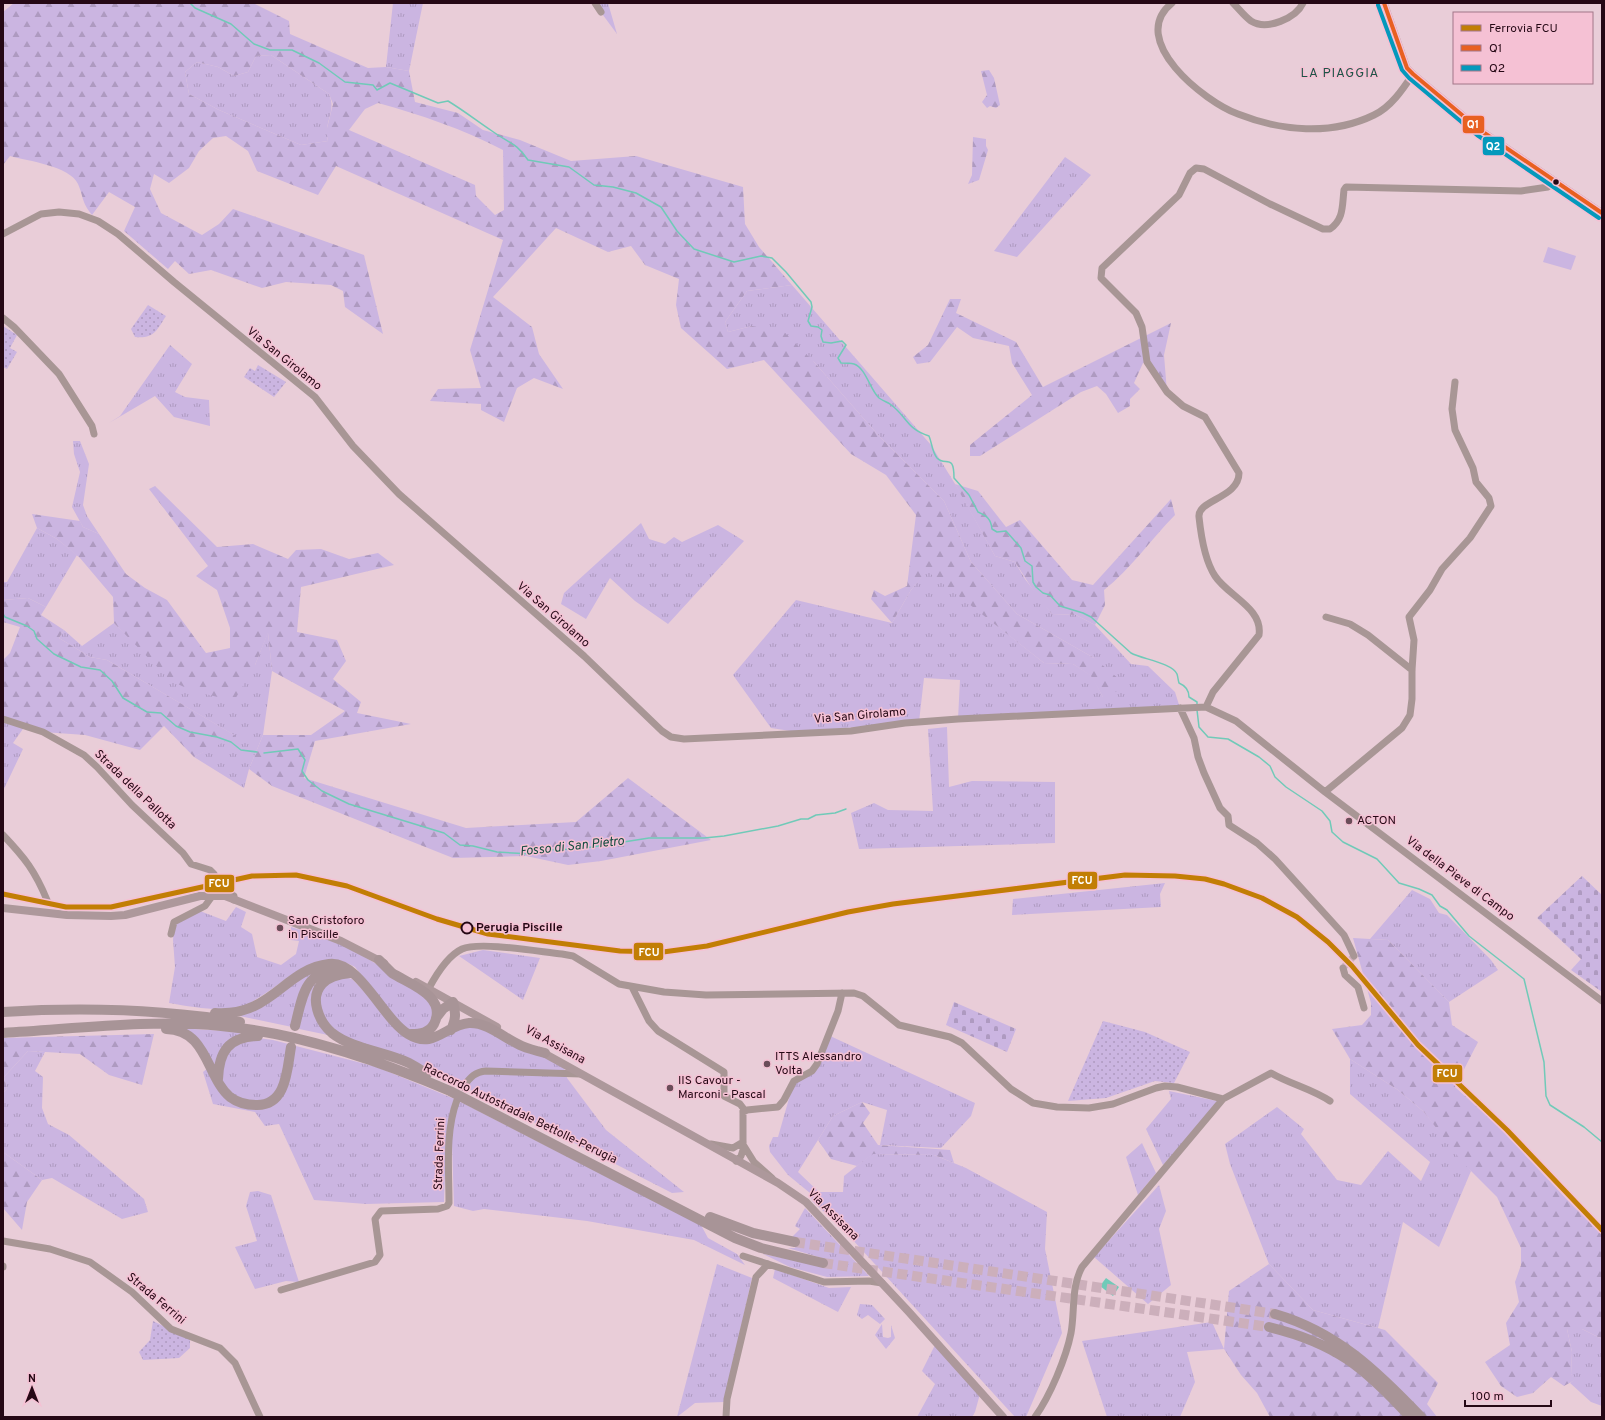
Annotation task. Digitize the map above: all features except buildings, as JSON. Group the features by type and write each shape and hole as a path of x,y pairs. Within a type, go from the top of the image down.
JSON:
{"highway":[{"path":"378,960 393,973 430,996 436,1009 436,1018"},
{"path":"3,1012 48,1009 151,1008 225,1013 240,1011 263,1003 295,977 321,965 336,963 343,966 353,975 399,1027 407,1034 416,1038 426,1040 435,1038 461,1024 474,1023 483,1026 521,1046 545,1053"},
{"path":"295,1026 303,995 310,982 316,976 332,970 353,975"},
{"path":"353,975 333,976 318,989 317,1011 325,1025 339,1038 409,1063 427,1074 555,1141 655,1192 720,1222 771,1238 795,1242"},
{"path":"407,1034 418,1034 430,1030 436,1018 443,1009 453,1002 456,1020 451,1030"},
{"path":"123,1009 224,1019 308,1035 383,1057 427,1074"},
{"name":"Raccordo Autostradale Bettolle-Perugia","path":"3,1033 166,1024 221,1026 304,1040 340,1050 402,1071 555,1141"},
{"path":"48,1030 69,1032 170,1029 178,1031 195,1042 202,1050 218,1079 230,1096 238,1102 260,1106 272,1101 281,1093 285,1082 291,1047"},
{"path":"218,1079 219,1064 228,1046 246,1036 263,1036 316,1048 340,1050"},
{"path":"655,1192 735,1238 760,1248 823,1263"},
{"path":"1275,1314 1318,1330 1348,1349 1374,1370 1421,1417"},
{"path":"1269,1327 1314,1341 1354,1363 1373,1378 1410,1417"}],"main road":[{"name":"Via Assisana","path":"3,908 46,907 99,916 124,915 200,896 213,895 234,900 341,941 429,988 778,1183 806,1202 882,1283 1003,1417"}],"street":[{"path":"595,3 601,12"},
{"path":"1172,3 1159,21 1158,36 1168,59 1191,85 1215,102 1237,114 1284,127 1311,130 1341,128 1375,115 1400,94 1413,74"},
{"path":"1233,3 1252,21 1263,24 1273,23 1290,17 1299,10 1303,3"},
{"path":"1384,3 1408,68 1413,74 1480,130 1602,213"},
{"path":"1206,707 1213,692 1259,635 1260,628 1254,615 1215,576 1208,560 1199,515 1202,508 1232,491 1237,485 1239,473 1205,417 1183,406 1167,392 1147,362 1142,327 1136,313 1101,278 1102,268 1179,195 1190,173 1196,168 1204,170 1323,229 1330,229 1337,224 1342,215 1344,190 1346,187 1521,191 1548,187 1552,179"},
{"name":"Via San Girolamo","path":"3,234 41,214 59,212 78,214 98,221 118,234 174,282 315,397 353,446 399,494 584,656 662,731 671,737 684,739 851,731 905,723 1206,707"},
{"path":"3,318 14,327 59,374 92,426 94,434"},
{"path":"1326,792 1402,728 1410,715 1414,640 1409,617 1430,590 1442,569 1470,538 1491,506 1489,498 1476,482 1473,468 1455,430 1452,409 1455,382"},
{"path":"1326,617 1350,624 1368,634 1412,670"},
{"name":"Via della Pieve di Campo","path":"1206,707 1236,721 1326,792 1602,1001"},
{"path":"1183,708 1194,738 1198,757 1204,773 1220,808 1228,816 1229,826 1257,843 1275,859 1344,935 1354,956"},
{"name":"Strada della Pallotta","path":"3,719 43,732 69,746 97,767 113,786 179,848 191,864 210,870 214,874 222,890 234,896 234,900"},
{"path":"3,835 25,858 40,882 46,907"},
{"path":"171,934 174,922 205,906 213,895"},
{"path":"429,988 441,969 461,950 474,947 573,956 619,984 664,992 706,995 854,993 863,996 899,1025 950,1036 962,1042 1011,1089 1033,1103 1057,1107 1089,1108 1114,1104 1165,1086 1177,1087 1223,1099"},
{"path":"1343,968 1344,975 1358,987 1364,1008"},
{"path":"632,987 649,1021 658,1031 724,1072 724,1096 740,1104 743,1112 743,1153 736,1160"},
{"path":"743,1112 747,1110 778,1107 784,1100 794,1081 812,1071 838,1011 842,993"},
{"path":"463,1087 470,1076 478,1072 486,1071 583,1074"},
{"path":"1035,1417 1056,1377 1071,1333 1076,1277 1082,1267 1223,1099 1271,1073 1289,1082 1316,1092 1330,1101"},
{"name":"Strada Ferrini","path":"280,1290 375,1262 380,1255 375,1219 381,1211 390,1209 438,1209 447,1206 449,1203 450,1135 452,1113 457,1100"},
{"path":"694,1137 726,1148 733,1148 743,1142"},
{"path":"743,1142 746,1153 778,1183"},
{"name":"Strada Ferrini","path":"3,1241 50,1249 90,1262 132,1292 171,1329 220,1348 234,1362 260,1417"},
{"path":"743,1256 824,1282 869,1281 882,1283"},
{"path":"726,1417 727,1399 756,1276 768,1264"}],"green space":[{"path":"14,3 253,3 289,21 290,34 368,68 386,67 409,71 415,102 458,113 483,130 520,140 571,161 636,156 743,187 745,224 759,247 792,285 747,291 725,322 728,332 752,326 784,332 814,362 879,436 944,501 971,562 1017,614 1094,658 1119,679 1118,691 1103,697 1091,676 1073,664 1044,663 927,571 911,590 892,623 871,599 874,590 885,596 907,586 916,515 886,475 851,454 764,360 727,369 681,328 676,305 679,279 645,265 631,246 608,252 556,228 493,297 532,327 539,354 563,389 534,378 517,388 504,422 481,410 481,404 430,401 438,389 481,388 470,350 503,240 336,166 318,195 257,171 248,151 226,136 213,138 199,151 189,168 169,183 154,174 150,189 161,213 202,235 219,224 233,209 364,255 383,334 345,307 343,291 331,285 286,282 262,288 211,270 189,274 175,261 168,269 124,231 135,207 109,192 92,215 84,203 78,184 74,178 67,173 48,165 10,156 3,165 3,12","holes":["271,55 329,94 333,104 326,132 328,141 301,145 219,110 189,94 185,72 197,62 218,67 234,76 248,72 256,56","378,103 442,123 473,135 503,150 504,210 495,215 476,196 475,185 349,130 365,109"]},
{"path":"393,3 423,3 409,71 386,67"},
{"path":"595,3 608,3 617,34 597,7"},
{"path":"271,55 329,94 332,107 327,128 328,141 301,145 219,110 189,94 185,72 197,62 218,67 234,76 248,72 256,56"},
{"path":"989,70 994,78 1000,105 996,108 990,106 987,108 982,102 987,95 981,71"},
{"path":"973,137 986,139 986,146 988,150 979,180 968,184 972,175"},
{"path":"1065,157 1091,175 1017,257 994,251"},
{"path":"1548,247 1576,256 1571,270 1543,262"},
{"path":"792,285 931,445 960,492 995,556 1015,562 1025,579 1052,614 1076,615 1095,625 1131,664 1148,666 1175,692 1180,708 958,719 960,680 924,678 919,722 797,732 771,728 733,675 796,600 892,623 911,590 927,570 1044,663 1073,664 1092,676 1103,697 1094,658 1017,614 971,562 944,501 879,436 814,362 752,326 728,332 725,322 747,291"},
{"path":"950,299 961,299 956,313 1016,342 1043,387 1171,323 1164,355 1167,392 1147,362 1143,363 1134,383 1140,389 1130,399 1130,406 1118,413 1106,394 1097,386 1081,392 980,456 970,456 970,445 1032,395 1012,363 1009,346 973,338 957,327 930,362 917,364 913,357 928,345"},
{"path":"148,305 166,316 151,335 147,337 135,337 131,329"},
{"path":"3,326 17,335 10,348 17,352 7,369 3,367"},
{"path":"170,345 192,364 175,392 185,397 209,400 210,426 174,417 155,396 109,423 120,416"},
{"path":"258,365 286,382 274,397 244,377 250,368 255,371"},
{"path":"73,441 80,441 89,464 83,505 87,516 99,534 83,527 72,507 80,472 74,454"},
{"path":"955,484 978,491 1006,527 1020,520 1072,580 1093,585 1171,499 1175,515 1123,573 1104,590 1105,605 1095,625 1076,615 1052,614 1038,598 1015,562 995,556"},
{"path":"155,486 217,547 253,544 288,559 296,550 321,549 349,559 378,553 394,565 301,587 297,632 337,640 346,661 333,679 361,702 357,713 411,724 315,741 304,778 466,828 576,822 628,778 711,840 601,861 568,865 526,856 453,858 272,786 249,769 263,735 311,735 345,711 272,671 268,633 255,665 234,701 193,691 171,681 114,623 113,597 80,558 57,539 37,528 32,514 80,521 83,527 99,534 126,574 145,588 167,600 206,653 230,648 230,628 217,590 196,576 208,566 149,489"},
{"path":"641,523 649,539 665,544 674,537 682,542 718,525 744,541 668,624 635,601 610,578 586,619 561,604 564,593"},
{"path":"37,528 57,539 77,555 46,607 28,598 3,600 3,582 7,582"},
{"path":"28,598 46,607 41,615 64,630 59,638 90,657 107,660 236,736 194,757 164,726 140,750 85,735 43,732 3,719 3,660 10,653 20,627 3,622 3,600"},
{"path":"114,623 140,648 255,665 268,632 272,671 263,735 249,769 244,788 194,757 234,735 107,660 90,657 59,638 64,630 82,646"},
{"path":"3,720 25,726 13,743 23,749 3,791"},
{"path":"947,727 949,787 972,781 1055,782 1055,843 859,849 851,813 874,803 888,810 933,811 928,729"},
{"path":"1582,876 1602,895 1602,992 1571,970 1581,959 1537,918"},
{"path":"1165,883 1160,894 1161,907 1012,915 1013,899"},
{"path":"1412,890 1430,899 1439,913 1447,915 1491,960 1498,970 1449,1002 1388,940 1370,939"},
{"path":"236,907 246,912 241,927 252,934 257,957 281,965 296,954 299,941 291,940 291,927 320,936 348,948 370,960 431,1001 433,1020 427,1027 411,1031 402,1026 355,967 341,962 327,960 304,968 246,1006 215,1009 169,1003 175,967 173,940 174,926 182,919 200,911 226,921"},
{"path":"1353,938 1388,940 1449,1002 1452,1025 1478,1042 1455,1087 1494,1122 1574,1207 1602,1233 1602,1339 1582,1329 1567,1329 1572,1352 1571,1374 1575,1380 1564,1386 1551,1377 1533,1393 1517,1397 1501,1386 1485,1362 1510,1345 1506,1323 1519,1302 1515,1282 1521,1265 1521,1248 1497,1197 1463,1163 1424,1112 1398,1090 1350,1059 1332,1029 1362,1025 1371,1015 1371,1003"},
{"path":"483,950 540,958 523,1000 459,956"},
{"path":"319,968 292,1027 235,1015"},
{"path":"344,977 352,979 414,1040 468,1025 479,1027 543,1055 564,1068 567,1078 606,1130 684,1192 672,1193 418,1063 339,1035 322,1019 318,994 324,984"},
{"path":"318,981 316,991 328,1035 299,1029 307,997 313,986"},
{"path":"954,1002 1016,1029 1007,1052 946,1025"},
{"path":"1103,1021 1145,1032 1190,1052 1174,1083 1155,1081 1106,1098 1068,1101"},
{"path":"177,1028 242,1032 236,1037 235,1043 250,1037 273,1040 377,1067 457,1100 701,1225 708,1238 737,1254 745,1265 694,1240 587,1221 484,1209 473,1211 454,1206 452,1143 446,1145 444,1202 366,1204 314,1200 279,1124 265,1126 255,1112 213,1104 203,1072 213,1064"},
{"path":"154,1034 142,1085 109,1075 80,1054 28,1051 4,1077 7,1089 3,1093 3,1038"},
{"path":"828,1035 975,1103 971,1116 941,1148 880,1145 887,1110 862,1102 833,1116 798,1172 819,1192 843,1192 844,1176 872,1154 934,1155 966,1168 1047,1212 1045,1249 1062,1333 1026,1417 1015,1417 840,1226 812,1201 810,1193 788,1175 770,1152 769,1146 773,1137 778,1137 794,1081 812,1071"},
{"path":"28,1051 45,1052 35,1071 43,1077 42,1108 48,1124 69,1135 144,1199 148,1212 122,1219 52,1178 42,1180 3,1152 3,1093 7,1089 4,1077"},
{"path":"1350,1059 1398,1090 1424,1112 1471,1171 1439,1247 1403,1222 1378,1328 1313,1310 1269,1264 1230,1164 1225,1144 1277,1107 1304,1129 1301,1134 1337,1180 1361,1185 1388,1151 1421,1181 1430,1162 1350,1094"},
{"path":"1169,1091 1217,1101 1216,1105 1163,1165 1146,1129 1171,1099"},
{"path":"862,1102 870,1113 863,1123 878,1145 950,1150 954,1163 934,1155 873,1154 857,1166 831,1159 818,1140 833,1116"},
{"path":"1142,1143 1156,1173 1138,1195 1126,1157"},
{"path":"3,1152 42,1180 27,1202 22,1230 3,1208"},
{"path":"1159,1185 1166,1211 1159,1229 1171,1285 1148,1304 1094,1257"},
{"path":"258,1191 271,1195 299,1282 286,1281 255,1289 235,1247 257,1241 246,1206 250,1192"},
{"path":"805,1208 869,1276 827,1277 790,1267 763,1254 823,1266 822,1258 788,1248 795,1248 796,1245 792,1237 800,1229 795,1226"},
{"path":"717,1264 752,1278 724,1402 695,1403 677,1417"},
{"path":"1269,1264 1313,1310 1385,1330 1438,1383 1427,1404 1437,1417 1270,1417 1257,1393 1241,1375 1224,1349 1229,1291"},
{"path":"775,1269 829,1288 851,1287 838,1312 773,1278"},
{"path":"860,1304 872,1305 885,1319 880,1324 868,1315 862,1319 857,1315"},
{"path":"153,1321 190,1339 190,1348 179,1358 143,1360 139,1352 150,1340"},
{"path":"1212,1322 1224,1349 1187,1352 1195,1382 1180,1417 1107,1417 1082,1341"},
{"path":"882,1324 883,1337 891,1337 891,1325 895,1338 886,1349 875,1335"},
{"path":"1567,1329 1582,1329 1602,1339 1602,1406 1591,1402 1570,1383 1574,1380 1571,1374 1572,1352"},
{"path":"935,1345 980,1394 972,1417 917,1417 935,1384 922,1371"}],"shaded area":[{"path":"1106,1278 1119,1287 1113,1296 1100,1286"}],"waterway":[{"path":"190,3 195,8 231,24 254,44 270,50 292,50 319,63 345,82 373,85 377,90 390,83 438,103 448,101 516,146 528,160 569,167 594,185 613,187 636,193 661,207 677,231 694,249 734,262 761,256 772,258 811,302 812,307 808,321 811,326 818,327 822,330 821,336 823,342 831,343 842,341 846,345 838,358 841,363 854,364 858,366 865,374 879,398 896,409 916,430 929,436 935,456 940,460 951,463 954,470 954,478 969,495 978,512 988,518 992,529 997,532 1006,531 1021,548 1025,561 1032,566 1033,582 1036,587 1043,593 1050,595 1060,606 1091,617 1131,653 1163,664 1174,670 1177,674 1179,683 1187,688 1189,697 1197,702 1197,706"},
{"name":"Fosso di San Pietro","path":"3,614 5,617 27,626 34,631 37,639 54,654 81,667 100,670 112,681 123,698 147,712 161,713 176,726 190,732 217,737 231,742 241,750 257,752"},
{"path":"1197,710 1199,727 1208,737 1228,739 1259,757 1270,766 1275,777 1286,787 1322,811 1330,821 1332,832 1343,842 1377,859 1399,883 1432,895 1440,906 1447,910 1469,936 1524,979 1544,1062 1546,1096 1550,1105 1584,1127 1602,1142"},
{"name":"Fosso di San Pietro","path":"264,753 298,749 305,760 302,771 308,780 322,791 349,804 444,833 460,845 473,846 497,852 532,854 542,850 579,849 649,838 704,838 724,836 778,826 801,819 808,819 816,815 835,813 846,809"}],"tunnel":[{"path":"47,900 47,906"},
{"path":"1343,968 1354,956"},
{"path":"795,1242 1275,1314"},
{"path":"823,1263 1269,1327"}],"rail line":[{"name":"FCU","path":"3,894 66,907 111,907 252,876 296,875 347,886 437,919 488,934 620,951 663,952 707,946 848,912 893,904 1125,875 1175,876 1205,879 1224,884 1262,898 1297,917 1328,942 1352,966 1418,1045 1507,1130 1602,1230"}],"transit line":[{"name":"Q1","path":"1384,3 1407,68 1413,74 1480,130 1602,213"},
{"name":"Q2","path":"1378,5 1402,70 1409,78 1477,135 1599,218"}],"place":[{"name":"ACTON","path":"1349,821"},
{"name":"San Cristoforo in Piscille","path":"280,928"},
{"name":"Perugia Piscille","path":"467,928"},
{"name":"ITTS Alessandro Volta","path":"767,1064"},
{"name":"IIS Cavour - Marconi - Pascal","path":"670,1088"}],"district":[{"name":"LA PIAGGIA","path":"1340,74"}]}
